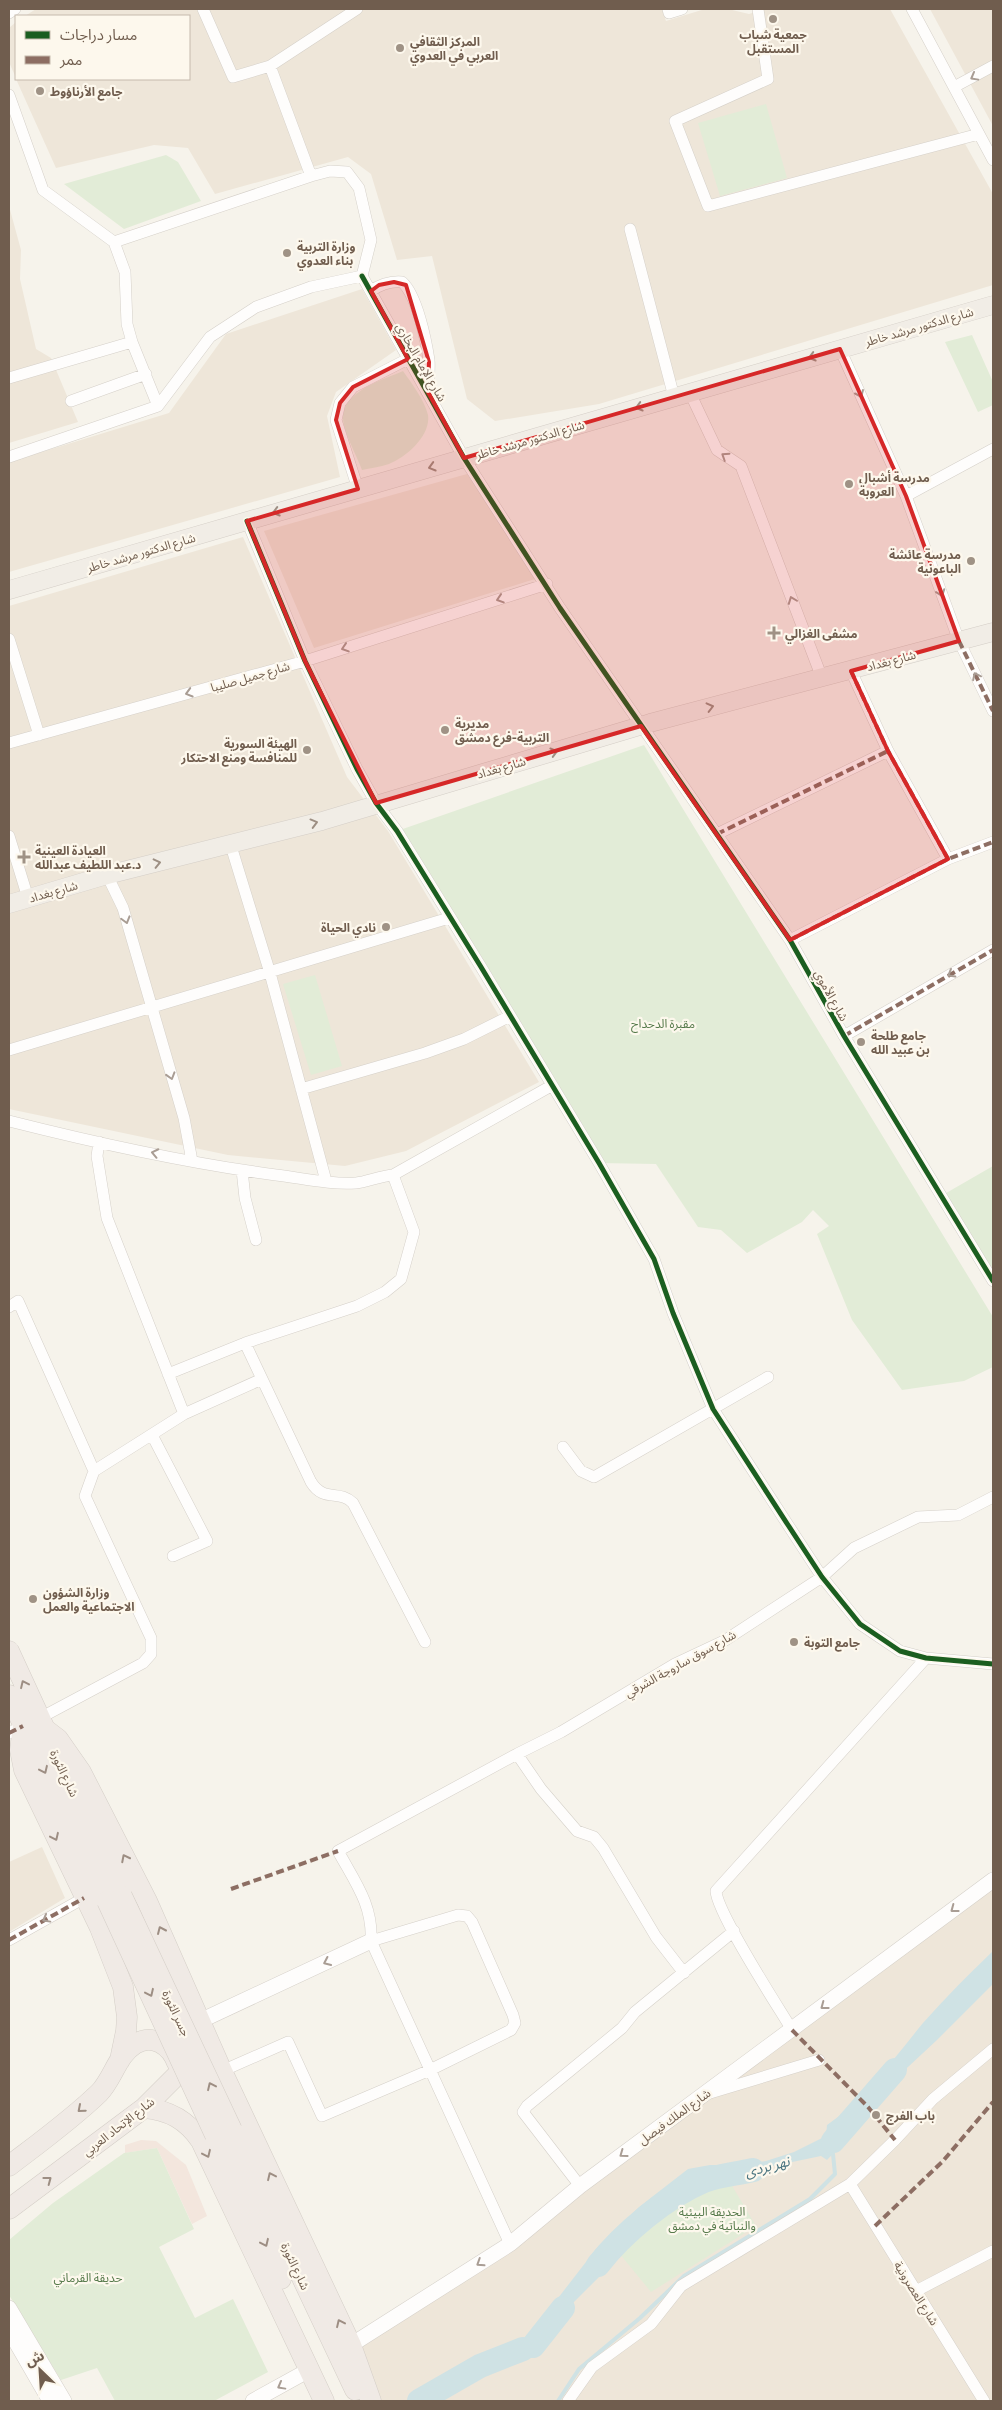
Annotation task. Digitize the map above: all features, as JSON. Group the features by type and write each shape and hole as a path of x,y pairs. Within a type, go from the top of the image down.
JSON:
{"highway":[{"name":"شارع الثورة","path":"9,1651 29,1726"},
{"name":"شارع الثورة","path":"9,1694 29,1726 114,1898"},
{"path":"120,2060 127,2016 123,1987 100,1928 22,1765 20,1750 29,1726 62,1744 81,1772 147,1901 222,2071 222,2129 309,2370 324,2401"},
{"name":"جسر الثورة","path":"114,1898 222,2129"},
{"path":"100,1928 108,1930 126,1928 140,1917 147,1901"},
{"path":"123,1987 132,1974 144,1965 158,1960 173,1960"},
{"name":"شارع الإتحاد العربي","path":"9,2209 144,2108 177,2075 198,2037 200,2021"},
{"path":"9,2166 99,2093 120,2060 136,2044 146,2040 157,2041 167,2046 174,2054 178,2064 177,2075"},
{"path":"144,2108 167,2112 187,2124 222,2129"},
{"name":"شارع الثورة","path":"222,2129 337,2401"},
{"name":"شارع الثورة","path":"222,2129 360,2401"},
{"path":"222,2129 350,2346 371,2401"}],"main road":[{"name":"شارع الدكتور مرشد خاطر","path":"9,590 993,305"},
{"name":"شارع بغداد","path":"9,904 107,875 231,846 641,726 993,632"}],"street":[{"path":"9,13 15,9"},
{"path":"203,9 233,76 270,66 357,9"},
{"path":"668,9 669,13 682,9"},
{"path":"758,9 768,79 675,120 708,206 979,134"},
{"path":"912,9 993,160"},
{"path":"270,66 312,176"},
{"path":"954,88 993,66"},
{"path":"9,95 43,190 114,242 125,272 128,324 132,342 158,406"},
{"path":"9,457 158,406 210,337 256,307 311,287 362,276 371,240 359,188 347,172 330,171 114,242"},
{"path":"630,229 682,395 717,450 741,466 822,678"},
{"name":"شارع الإمام البخاري","path":"362,276 464,458 547,584"},
{"path":"371,291 379,285 394,282 402,282 406,285 414,302 429,362 428,392"},
{"path":"9,378 132,342"},
{"path":"840,349 906,496 959,642 993,711"},
{"path":"358,489 336,420 340,403 353,387 408,359"},
{"path":"71,401 146,374"},
{"path":"906,496 993,450"},
{"path":"247,521 305,661 357,769 376,803 397,831 599,1163 654,1259 672,1313 713,1409 822,1577 860,1624 900,1651 926,1658 993,1664"},
{"name":"شارع جميل صليبا","path":"9,743 305,661 547,584"},
{"name":"شارع الأموي","path":"547,584 560,608 790,940 844,1036 993,1282"},
{"path":"9,639 39,735"},
{"path":"851,671 888,751 948,859"},
{"path":"717,834 888,751"},
{"path":"9,836 28,898"},
{"path":"790,940 948,859 993,842"},
{"path":"231,846 270,973 326,1181"},
{"path":"107,875 123,908 184,1118 192,1161"},
{"path":"9,1050 150,1006 270,973 449,918"},
{"path":"844,1036 993,950"},
{"path":"301,1089 425,1053 464,1039 510,1016"},
{"path":"9,1122 242,1170 356,1183 375,1177 393,1175 551,1086"},
{"path":"99,1142 97,1156 107,1218 184,1414"},
{"path":"242,1170 245,1198 256,1240"},
{"path":"168,1374 245,1342 357,1306 385,1292 401,1279 414,1232 393,1175"},
{"path":"9,1307 18,1301 94,1470"},
{"path":"245,1342 311,1482 320,1493 326,1496 346,1497 353,1503 426,1642"},
{"path":"564,1447 581,1471 594,1477 768,1377"},
{"path":"29,1726 143,1663 152,1649 151,1638 85,1496 94,1470 184,1414 262,1379"},
{"path":"152,1435 207,1541 173,1556"},
{"name":"شارع سوق ساروجة الشرقي","path":"371,1941 372,1925 370,1911 338,1851 561,1732 675,1664 724,1641 822,1577 854,1548 918,1516 958,1516 993,1497"},
{"path":"792,2030 734,1931 717,1899 716,1891 926,1658"},
{"path":"517,1754 540,1789 578,1831 594,1837 603,1848 656,1936 684,1973"},
{"name":"شارع الملك فيصل","path":"350,2346 510,2244 580,2186 993,1880"},
{"path":"9,1940 84,1898"},
{"path":"200,2021 371,1941 458,1915 467,1916 472,1922 515,2023 511,2030 430,2070 322,2116 288,2042 222,2071"},
{"path":"580,2186 523,2112 526,2106 622,2028 635,2012 734,1931"},
{"path":"371,1941 510,2244"},
{"path":"568,2401 592,2367 651,2324 681,2286 850,2184 933,2099 993,2049"},
{"path":"704,2094 819,2060"},
{"name":"شارع العصرونية","path":"850,2184 984,2401"},
{"path":"916,2291 993,2250"},
{"path":"9,2308 50,2401"},
{"path":"9,2330 64,2401"},
{"path":"253,2401 309,2370"}],"highlighted area":[{"path":"394,282 406,285 429,362 428,392 464,458 840,349 906,496 959,641 851,671 888,751 948,859 790,940 641,726 376,803 305,661 247,521 358,489 336,420 340,403 353,387 408,359 371,291 379,285"}],"shaded area":[{"path":"36,9 662,9 666,21 705,9 728,9 749,14 765,9 890,9 993,194 993,285 599,404 495,421 467,399 432,256 397,260 371,174 348,157 215,194 188,148 154,145 56,168 16,80 190,80 190,15 27,15"},
{"path":"930,9 993,9 993,126"},
{"path":"15,23 15,76 9,62 9,28"},
{"path":"9,206 21,250 20,279 36,349 51,358 78,422 9,443"},
{"path":"362,289 396,350 336,392 327,416 340,477 9,572 9,462 169,413 226,334"},
{"path":"467,474 538,578 314,648 264,531"},
{"path":"243,537 347,777 388,831 539,1082 406,1151 345,1166 228,1155 9,1109 9,606"},
{"path":"42,1847 65,1898 9,1932 9,1862"},
{"path":"993,1880 993,2401 365,2401 351,2345 510,2244"},
{"path":"141,2140 156,2141 186,2165 207,2216 192,2224 157,2148 125,2153 125,2145"}],"green space":[{"path":"766,104 787,178 720,196 698,123"},
{"path":"166,155 178,162 201,201 124,229 64,184"},
{"path":"972,335 993,382 993,405 978,412 945,342"},
{"path":"403,371 424,403 428,415 426,431 410,451 396,461 362,470 346,431 343,419 344,409 356,394 365,388"},
{"name":"مقبرة الدحداح","path":"644,745 993,1317 993,1367 964,1381 902,1390 852,1320 817,1234 829,1226 813,1210 802,1222 747,1253 721,1230 698,1227 656,1164 599,1163 397,831"},
{"path":"315,975 342,1066 311,1075 283,984"},
{"path":"993,1166 993,1276 941,1196"},
{"name":"حديقة القرماني","path":"157,2148 194,2229 159,2247 195,2318 233,2299 268,2372 214,2401 115,2401 97,2368 61,2380 9,2295 9,2240 53,2203 124,2153"},
{"name":"الحديقة البيئية والنباتية في دمشق","path":"731,2184 756,2226 651,2292 619,2253 640,2230 705,2187"}],"water":[{"path":"993,1951 993,1984 894,2080 881,2101 868,2087 890,2064 931,2014"},
{"path":"842,2114 853,2118 856,2130 827,2160 821,2156 773,2166 742,2178 726,2176 704,2181 659,2207 615,2244 600,2276 543,2333 538,2324 596,2249 639,2207 688,2169 710,2165 744,2165 766,2161 794,2152 826,2136 827,2125"}],"waterway":[{"name":"نهر بردى","path":"833,2141 895,2070"},
{"path":"558,2401 579,2369 640,2318 684,2276 810,2199 835,2174 833,2154"},
{"name":"نهر بردى","path":"598,2265 646,2217 675,2196 704,2181 753,2170"},
{"name":"نهر بردى","path":"533,2346 563,2308"},
{"name":"نهر بردى","path":"419,2401 480,2366 523,2349"}],"marked path":[{"path":"959,641 993,711"},
{"path":"851,671 888,751 948,859"},
{"path":"717,834 888,751"},
{"path":"790,940 948,859 993,842"},
{"path":"844,1036 993,950"},
{"path":"9,1733 23,1726"},
{"path":"231,1889 338,1851"},
{"path":"9,1940 84,1898"},
{"path":"792,2030 868,2107 895,2140"},
{"path":"875,2226 943,2161 993,2102"}],"cycle path":[{"path":"362,276 464,458 560,608 790,940 844,1036 993,1281"},
{"path":"247,521 305,661 357,769 376,803 397,831 481,967 599,1163 654,1259 673,1313 713,1409 788,1525 822,1577 860,1624 900,1651 926,1658 993,1664"}],"place":[{"name":"جمعية شباب المستقبل","path":"773,19"},
{"name":"المركز الثقافي العربي في العدوي","path":"400,48"},
{"name":"جامع الأرناؤوط","path":"40,91"},
{"name":"وزارة التربية بناء العدوي","path":"287,253"},
{"name":"مدرسة أشبال العروبة","path":"849,484"},
{"name":"مدرسة عائشة الباعونية","path":"971,561"},
{"name":"مشفى الغزالي","path":"774,633"},
{"name":"مديرية التربية-فرع دمشق","path":"445,730"},
{"name":"الهيئة السورية للمنافسة ومنع الاحتكار","path":"307,750"},
{"name":"العيادة العينية د.عبد اللطيف عبدالله","path":"24,857"},
{"name":"نادي الحياة","path":"386,927"},
{"name":"جامع طلحة بن عبيد الله","path":"861,1042"},
{"name":"وزارة الشؤون الاجتماعية والعمل","path":"33,1599"},
{"name":"جامع التوبة","path":"794,1642"},
{"name":"باب الفرج","path":"876,2115"}]}
